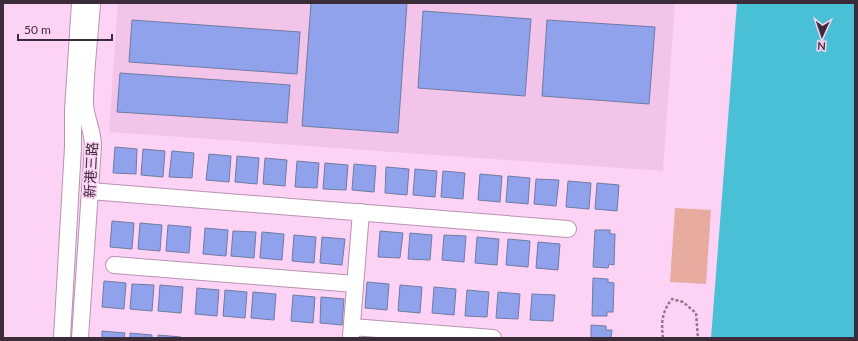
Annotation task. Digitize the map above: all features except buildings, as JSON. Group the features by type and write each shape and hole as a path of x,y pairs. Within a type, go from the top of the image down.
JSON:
{"street":[{"name":"新港三路","path":"62,338 80,3"},
{"name":"新港三路","path":"80,338 93,136 88,124 85,103 92,3"},
{"path":"90,191 568,229"},
{"path":"361,212 352,332 492,338"},
{"path":"114,265 355,284"}],"path":[{"path":"663,338 662,316 666,306 672,299 683,302 696,313 698,338"}],"shaded area":[{"path":"118,3 675,3 663,171 109,132"},
{"path":"675,208 711,210 706,284 670,282"}],"water":[{"path":"737,3 855,3 855,338 711,338"}]}
